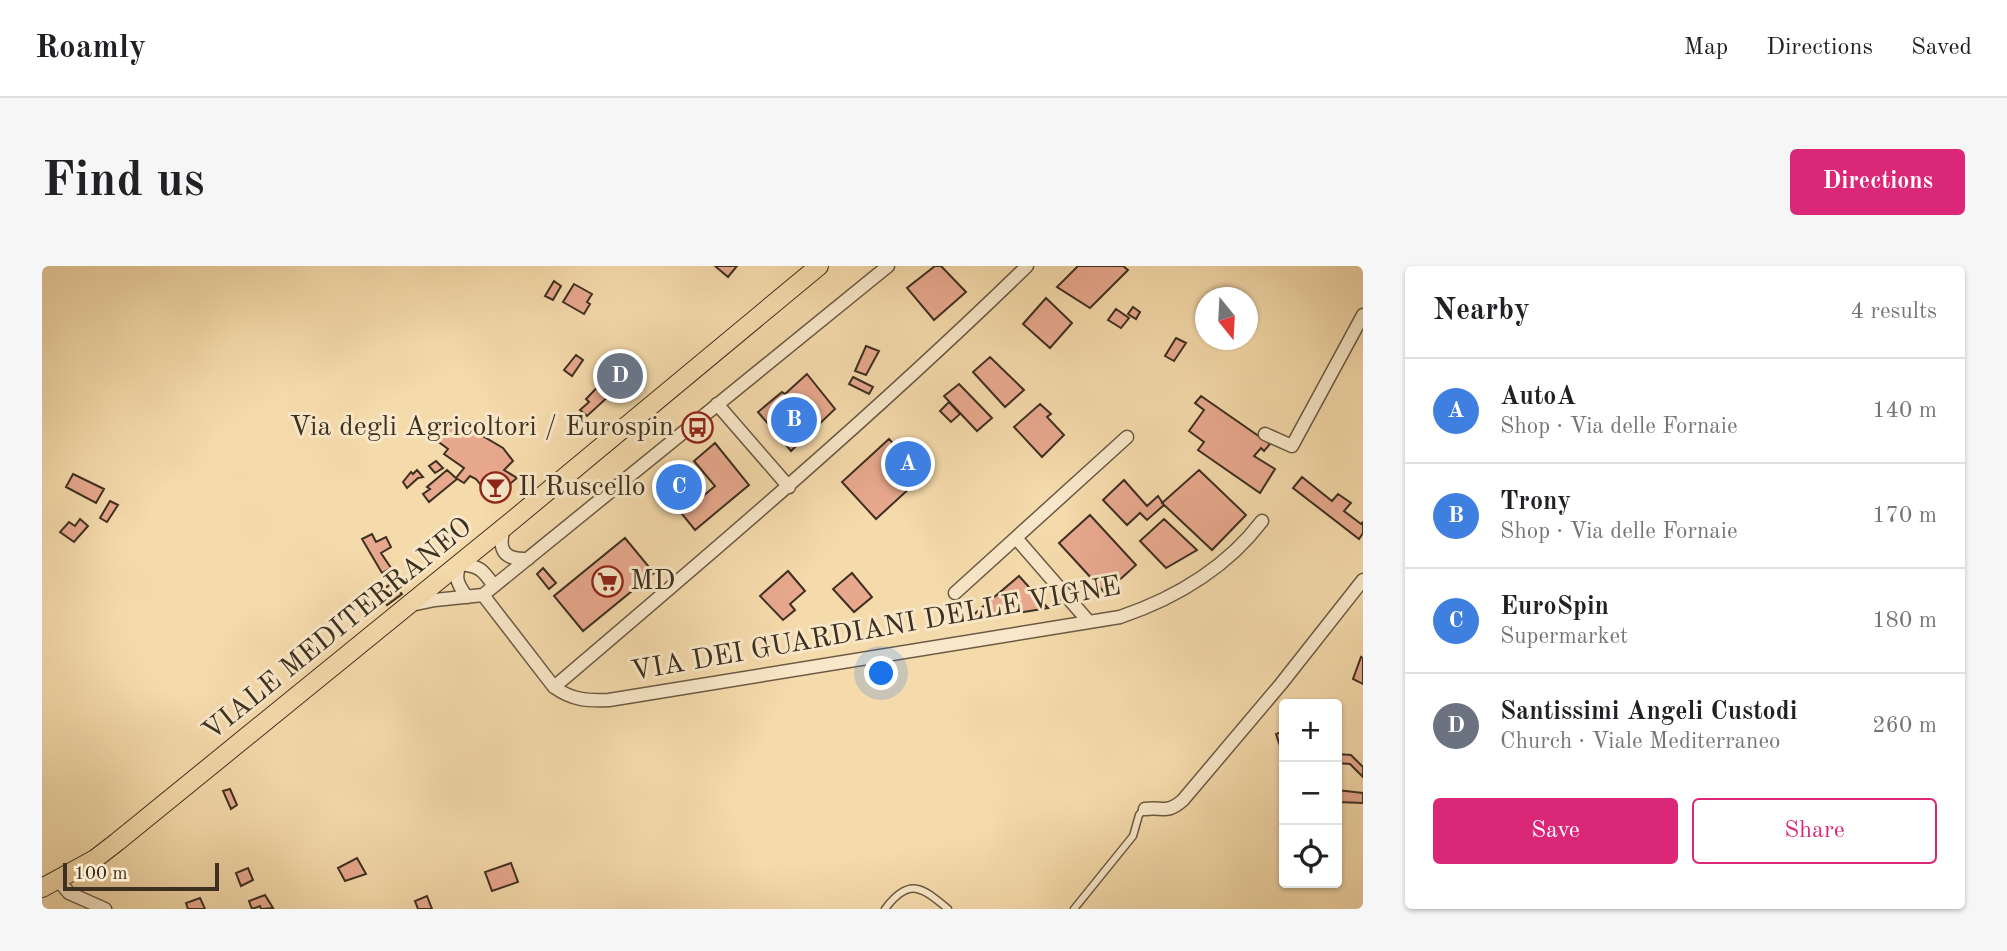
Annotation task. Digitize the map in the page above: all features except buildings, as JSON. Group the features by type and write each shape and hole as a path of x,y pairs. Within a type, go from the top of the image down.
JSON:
{"main road":[{"name":"VIALE MEDITERRANEO","path":"50,884 95,859 117,842 504,528 819,266"}],"street":[{"path":"406,607 435,600 483,595 888,266"},
{"path":"483,595 554,687 789,487 1027,266"},
{"path":"1265,434 1292,446 1363,315"},
{"path":"717,404 789,487"},
{"path":"955,593 1127,437"},
{"name":"VIA DEI GUARDIANI DELLE VIGNE","path":"554,687 568,697 586,701 609,700 1121,617 1149,607 1193,584 1244,544 1262,521"},
{"path":"504,528 500,541 506,554 515,559 528,559"},
{"path":"1016,538 1089,622"},
{"path":"484,571 488,541"},
{"path":"467,597 458,585 455,574 460,564 484,571 494,586"},
{"path":"1145,809 1165,811 1173,809 1183,800 1282,684 1363,580"},
{"path":"50,884 105,909"}],"lane":[{"path":"1074,909 1133,836 1139,815 1145,809"},
{"path":"885,909 897,894 912,888 920,888 948,909"}],"place":[{"name":"Santissimi Angeli Custodi","path":"620,376"},
{"name":"Trony","path":"794,420"},
{"name":"Via degli Agricoltori / Eurospin","path":"697,428"},
{"name":"AutoA","path":"908,464"},
{"name":"EuroSpin","path":"679,487"},
{"name":"Il Ruscello","path":"495,488"},
{"name":"MD","path":"607,582"}]}
